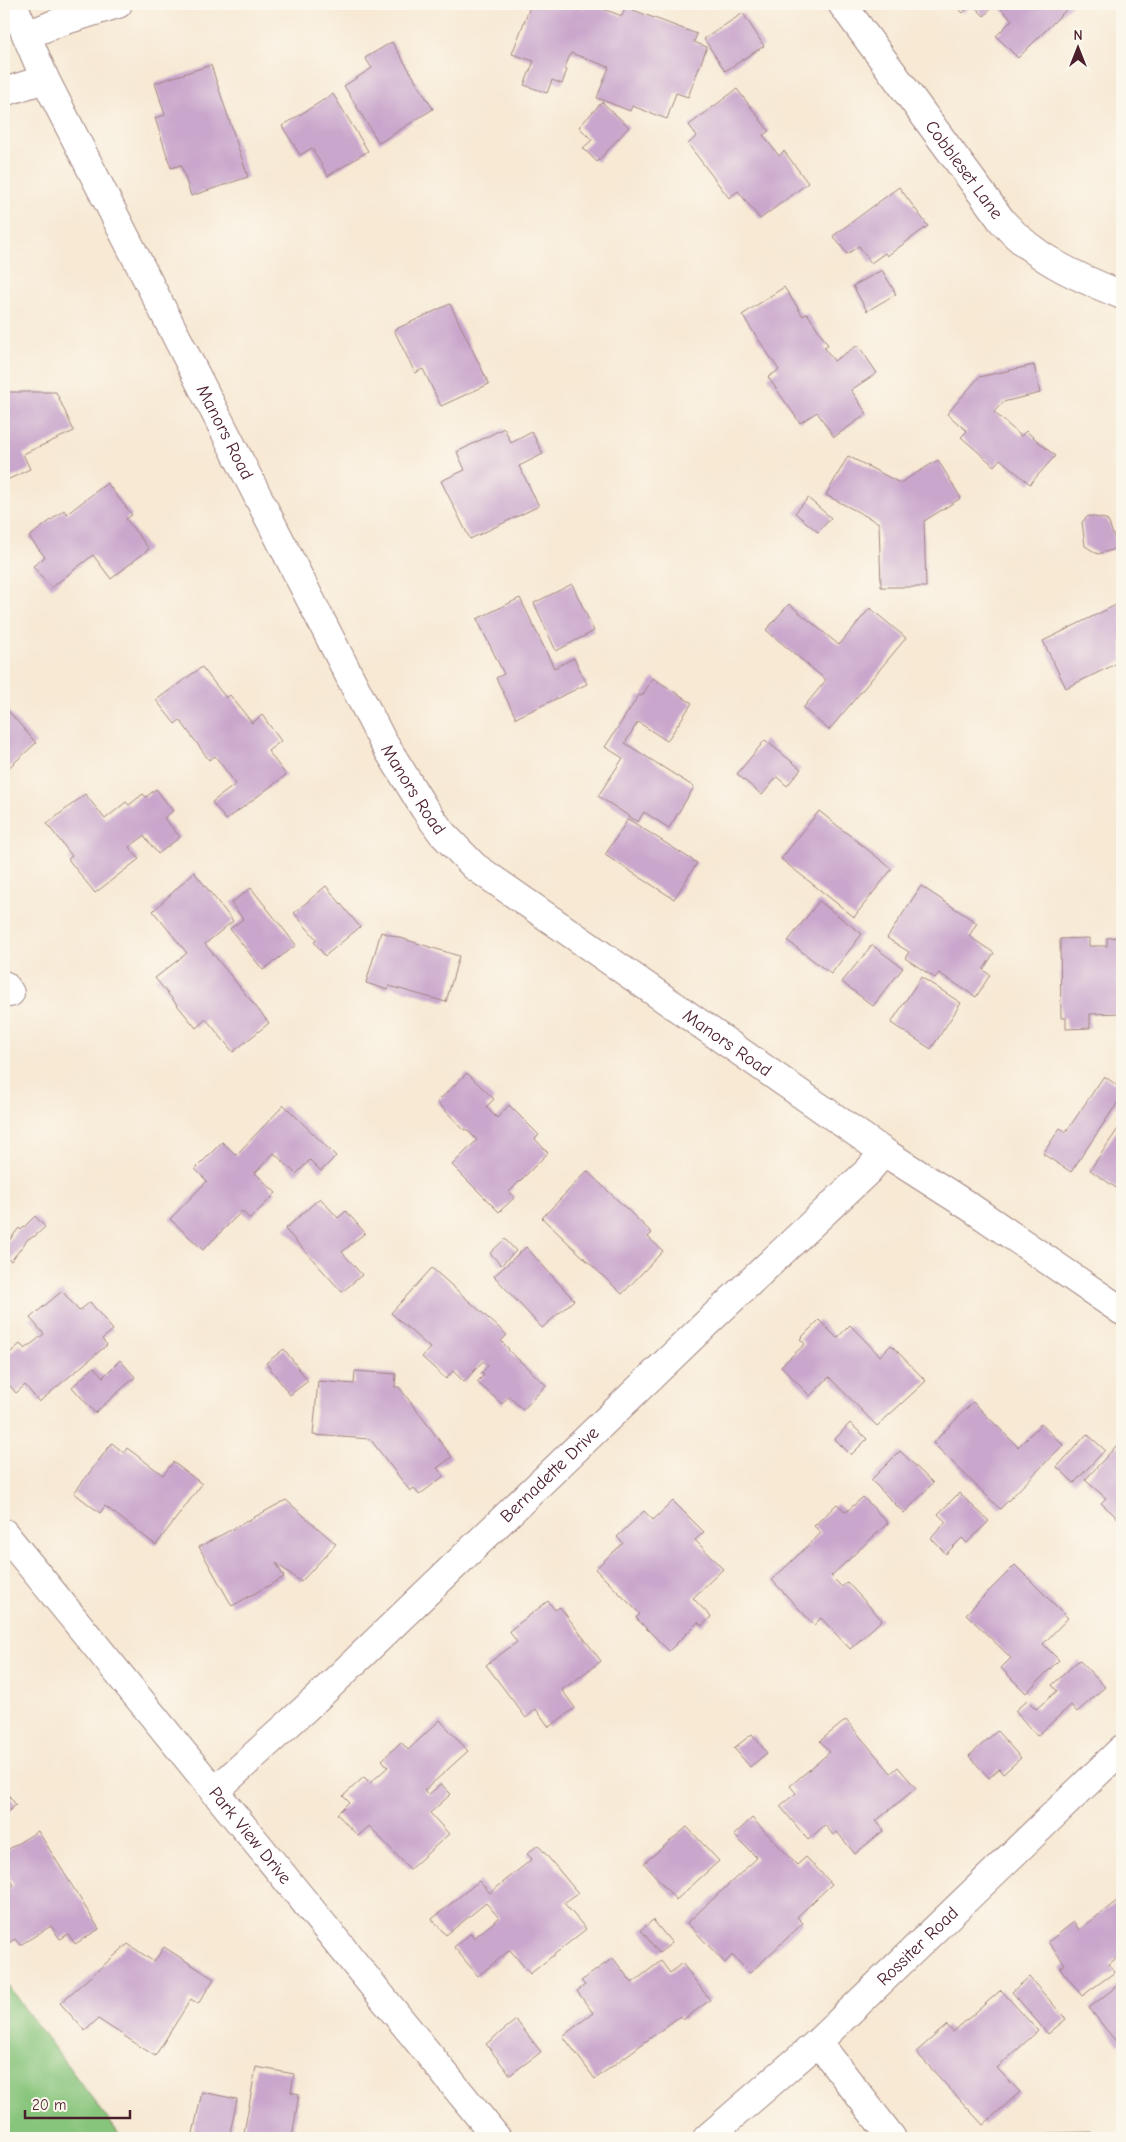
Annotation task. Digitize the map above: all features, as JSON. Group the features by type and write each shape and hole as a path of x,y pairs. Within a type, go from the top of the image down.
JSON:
{"street":[{"name":"Manors Road","path":"13,4 45,79 382,740 424,808 442,833 474,866 884,1152 970,1207 1122,1311"},
{"path":"27,35 57,23 118,4"},
{"name":"Cobbleset Lane","path":"842,4 991,206 1016,236 1032,250 1059,267 1122,295"},
{"path":"4,92 45,79"},
{"name":"Bernadette Drive","path":"214,1792 316,1699 711,1319 868,1171 884,1152"},
{"name":"Park View Drive","path":"4,1533 498,2138"},
{"name":"Rossiter Road","path":"707,2138 818,2042 1122,1749"},
{"path":"818,2042 892,2138"}],"green space":[{"path":"4,1981 122,2138 4,2138"}],"building":[{"path":"531,4 548,4 558,7 559,4 572,4 584,8 586,4 590,4 622,16 625,7 697,34 694,42 707,47 688,97 676,93 667,119 632,106 630,111 597,98 609,67 571,53 564,69 567,70 562,84 552,80 547,93 524,85 534,61 512,54"},
{"path":"953,4 972,4 963,13"},
{"path":"972,4 995,4 984,16"},
{"path":"996,4 1072,4 1018,58 996,36 1012,20"},
{"path":"743,13 764,46 725,71 704,39"},
{"path":"392,42 433,109 379,143 344,86 372,68 365,58"},
{"path":"211,65 248,177 191,196 181,165 171,168 155,118 165,115 155,83"},
{"path":"737,89 769,131 763,135 779,156 784,151 808,183 760,219 738,191 729,198 688,144 697,136 689,125"},
{"path":"333,94 368,151 328,176 312,148 300,155 282,126"},
{"path":"602,102 629,127 597,162 583,148 592,140 579,127"},
{"path":"899,187 928,226 887,256 885,253 871,263 859,246 847,254 833,236"},
{"path":"882,270 896,294 867,311 853,286"},
{"path":"784,287 803,316 807,313 828,345 824,347 834,361 858,345 877,373 851,390 867,414 834,437 817,412 800,423 768,377 779,370 742,315"},
{"path":"450,304 489,384 441,406 423,369 415,373 394,330"},
{"path":"1034,365 1040,393 1003,402 994,412 1021,436 1026,431 1055,456 1030,484 1000,459 994,466 961,437 967,431 947,414 979,377"},
{"path":"4,392 56,392 74,431 23,454 30,469 5,481"},
{"path":"504,428 511,443 532,432 543,454 519,466 539,506 470,539 441,481 465,470 457,452"},
{"path":"848,456 900,483 938,460 961,498 924,521 926,587 881,587 879,523 826,495"},
{"path":"107,483 132,515 126,519 149,549 111,579 93,555 51,588 33,566 45,557 29,537 64,510 67,514"},
{"path":"808,498 831,518 818,532 795,513"},
{"path":"1088,516 1106,519 1116,547 1098,554 1085,546 1082,522"},
{"path":"572,584 594,631 556,651 534,603"},
{"path":"520,598 554,668 574,658 587,684 516,718 496,678 504,674 477,619"},
{"path":"1122,602 1122,661 1066,688 1043,641"},
{"path":"789,604 839,645 870,608 906,638 829,730 803,708 826,680 766,630"},
{"path":"202,667 226,698 230,695 252,723 262,715 281,741 268,751 286,775 226,820 212,802 236,784 215,756 209,760 180,720 175,724 156,700"},
{"path":"653,678 692,703 667,741 638,722 625,743 694,787 669,828 644,812 638,822 598,796 623,758 605,747 639,695 642,696"},
{"path":"4,706 36,743 5,771 4,769"},
{"path":"765,740 801,769 787,786 777,777 762,795 737,774"},
{"path":"156,789 173,811 164,818 180,837 158,854 144,836 129,847 139,859 95,893 68,859 72,856 47,824 85,794 105,819 126,802 129,805 143,794 146,797"},
{"path":"819,811 892,869 854,917 781,859"},
{"path":"628,819 697,863 674,899 605,855"},
{"path":"194,872 233,921 205,944 269,1023 233,1052 206,1019 196,1028 155,978 187,953 153,911"},
{"path":"326,886 360,927 325,956 314,942 317,940 294,913"},
{"path":"921,886 977,923 969,936 994,953 983,970 990,975 976,997 939,973 935,978 905,958 909,952 887,938"},
{"path":"251,888 296,945 263,970 230,929 243,919 231,903"},
{"path":"819,901 862,934 831,974 788,941"},
{"path":"381,932 459,956 446,1002 389,986 388,990 366,983"},
{"path":"1122,937 1122,1013 1090,1014 1090,1028 1066,1029 1066,1018 1061,1018 1060,939 1089,938 1089,946 1107,946 1107,938"},
{"path":"872,945 903,968 873,1006 842,982"},
{"path":"921,977 961,1003 931,1049 891,1023"},
{"path":"467,1073 494,1099 486,1107 497,1118 509,1105 539,1135 535,1139 548,1153 509,1192 515,1197 499,1212 452,1165 477,1140 466,1129 464,1130 437,1102"},
{"path":"1104,1076 1122,1089 1122,1096 1071,1172 1043,1154 1060,1128 1066,1132"},
{"path":"284,1105 336,1156 321,1171 310,1160 296,1174 274,1153 255,1173 276,1193 250,1219 242,1211 203,1250 170,1219 207,1181 195,1169 222,1142 236,1155"},
{"path":"1122,1123 1122,1192 1090,1170"},
{"path":"587,1171 652,1233 648,1237 663,1251 622,1294 542,1218"},
{"path":"320,1198 338,1218 346,1211 365,1233 342,1252 362,1275 342,1292 285,1229"},
{"path":"35,1216 45,1227 35,1236 28,1239 11,1261 4,1255 4,1247 19,1228 21,1230"},
{"path":"505,1239 516,1251 501,1265 490,1253"},
{"path":"526,1247 574,1300 542,1328 494,1276"},
{"path":"432,1268 507,1335 501,1341 508,1350 546,1385 523,1410 509,1396 502,1404 477,1382 484,1375 481,1373 488,1366 483,1361 464,1382 453,1371 446,1379 422,1357 430,1348 391,1313"},
{"path":"62,1291 79,1311 90,1302 113,1330 102,1339 107,1345 39,1402 25,1385 16,1393 4,1379 4,1368 6,1366 4,1358 20,1344 25,1349 44,1334 30,1318"},
{"path":"819,1320 837,1338 850,1325 880,1356 891,1345 926,1381 877,1426 829,1377 810,1396 781,1366 805,1344 800,1339"},
{"path":"284,1349 308,1381 290,1395 266,1363"},
{"path":"120,1360 135,1377 95,1413 72,1387 94,1367 103,1377"},
{"path":"355,1371 396,1374 395,1387 399,1387 452,1457 437,1468 444,1476 419,1495 414,1488 410,1491 370,1439 313,1435 318,1381 354,1384"},
{"path":"973,1402 1018,1447 1041,1424 1063,1445 1000,1509 933,1443"},
{"path":"850,1423 867,1439 851,1455 835,1439"},
{"path":"1087,1434 1105,1450 1074,1483 1057,1467"},
{"path":"112,1443 124,1453 127,1448 163,1475 173,1462 202,1484 156,1545 105,1506 100,1513 74,1493"},
{"path":"1117,1445 1122,1450 1122,1522 1101,1503 1106,1498 1085,1480"},
{"path":"900,1451 933,1483 904,1513 871,1480"},
{"path":"959,1493 989,1521 967,1543 962,1538 946,1554 931,1538 946,1522 938,1514"},
{"path":"863,1497 888,1523 831,1576 842,1587 847,1582 882,1620 850,1649 821,1618 814,1625 772,1580 821,1533 814,1526 837,1504 846,1512"},
{"path":"286,1500 336,1544 301,1582 276,1563 284,1577 232,1606 199,1547"},
{"path":"673,1501 704,1532 695,1540 723,1569 693,1598 711,1617 701,1626 698,1622 669,1651 636,1618 640,1614 595,1569 623,1543 617,1537 644,1511 653,1520"},
{"path":"1015,1565 1068,1618 1043,1644 1059,1660 1026,1693 1001,1668 1011,1658 966,1614"},
{"path":"548,1601 555,1610 560,1607 601,1661 562,1690 575,1708 549,1727 536,1709 526,1718 486,1665 517,1642 509,1631"},
{"path":"1079,1660 1105,1687 1077,1712 1071,1705 1037,1736 1015,1711 1027,1700 1036,1709 1057,1691 1052,1685"},
{"path":"440,1720 468,1751 424,1791 428,1795 441,1784 451,1794 430,1813 449,1834 410,1869 369,1826 358,1836 337,1814 349,1802 343,1796 364,1777 370,1783 388,1767 382,1760 401,1742 408,1750"},
{"path":"846,1720 891,1773 898,1767 916,1788 876,1821 884,1830 855,1854 837,1832 833,1835 825,1825 808,1840 780,1806 796,1793 790,1786 830,1752 820,1741"},
{"path":"997,1731 1021,1758 1003,1774 999,1769 989,1778 969,1756"},
{"path":"752,1734 767,1753 750,1767 734,1748"},
{"path":"4,1789 16,1805 4,1815"},
{"path":"752,1818 797,1865 806,1857 832,1884 797,1917 803,1923 750,1973 732,1955 725,1963 687,1923 757,1858 734,1835"},
{"path":"687,1827 719,1861 676,1900 644,1863"},
{"path":"38,1831 99,1929 75,1944 68,1934 60,1939 51,1926 20,1945 15,1939 4,1946 4,1892 14,1885 4,1868 4,1852"},
{"path":"538,1845 578,1893 564,1903 586,1929 530,1974 510,1950 478,1976 454,1947 471,1933 474,1938 499,1918 486,1903 446,1935 432,1919 479,1881 490,1893 532,1859 527,1854"},
{"path":"1122,1897 1122,1954 1109,1964 1115,1972 1082,1996 1060,1968 1065,1964 1048,1942 1074,1922 1079,1930"},
{"path":"653,1920 672,1943 659,1953 641,1930"},
{"path":"128,1944 154,1962 164,1947 214,1979 198,2004 191,1999 155,2056 98,2019 85,2031 60,2003"},
{"path":"613,1958 632,1983 661,1961 670,1973 682,1963 710,2000 683,2020 680,2016 595,2079 563,2036 593,2013 577,1991 585,1985 581,1981"},
{"path":"1029,1977 1066,2019 1048,2034 1012,1992"},
{"path":"1122,1982 1122,2041 1118,2044 1089,2008"},
{"path":"1001,1990 1038,2031 997,2068 1020,2092 983,2125 916,2052 947,2025 953,2032"},
{"path":"516,2020 541,2052 510,2075 486,2044"},
{"path":"256,2067 294,2074 291,2092 299,2094 292,2138 243,2138"},
{"path":"202,2092 237,2099 229,2138 192,2138"},
{"path":"1091,2132 1091,2138 1048,2138 1048,2133"}]}
